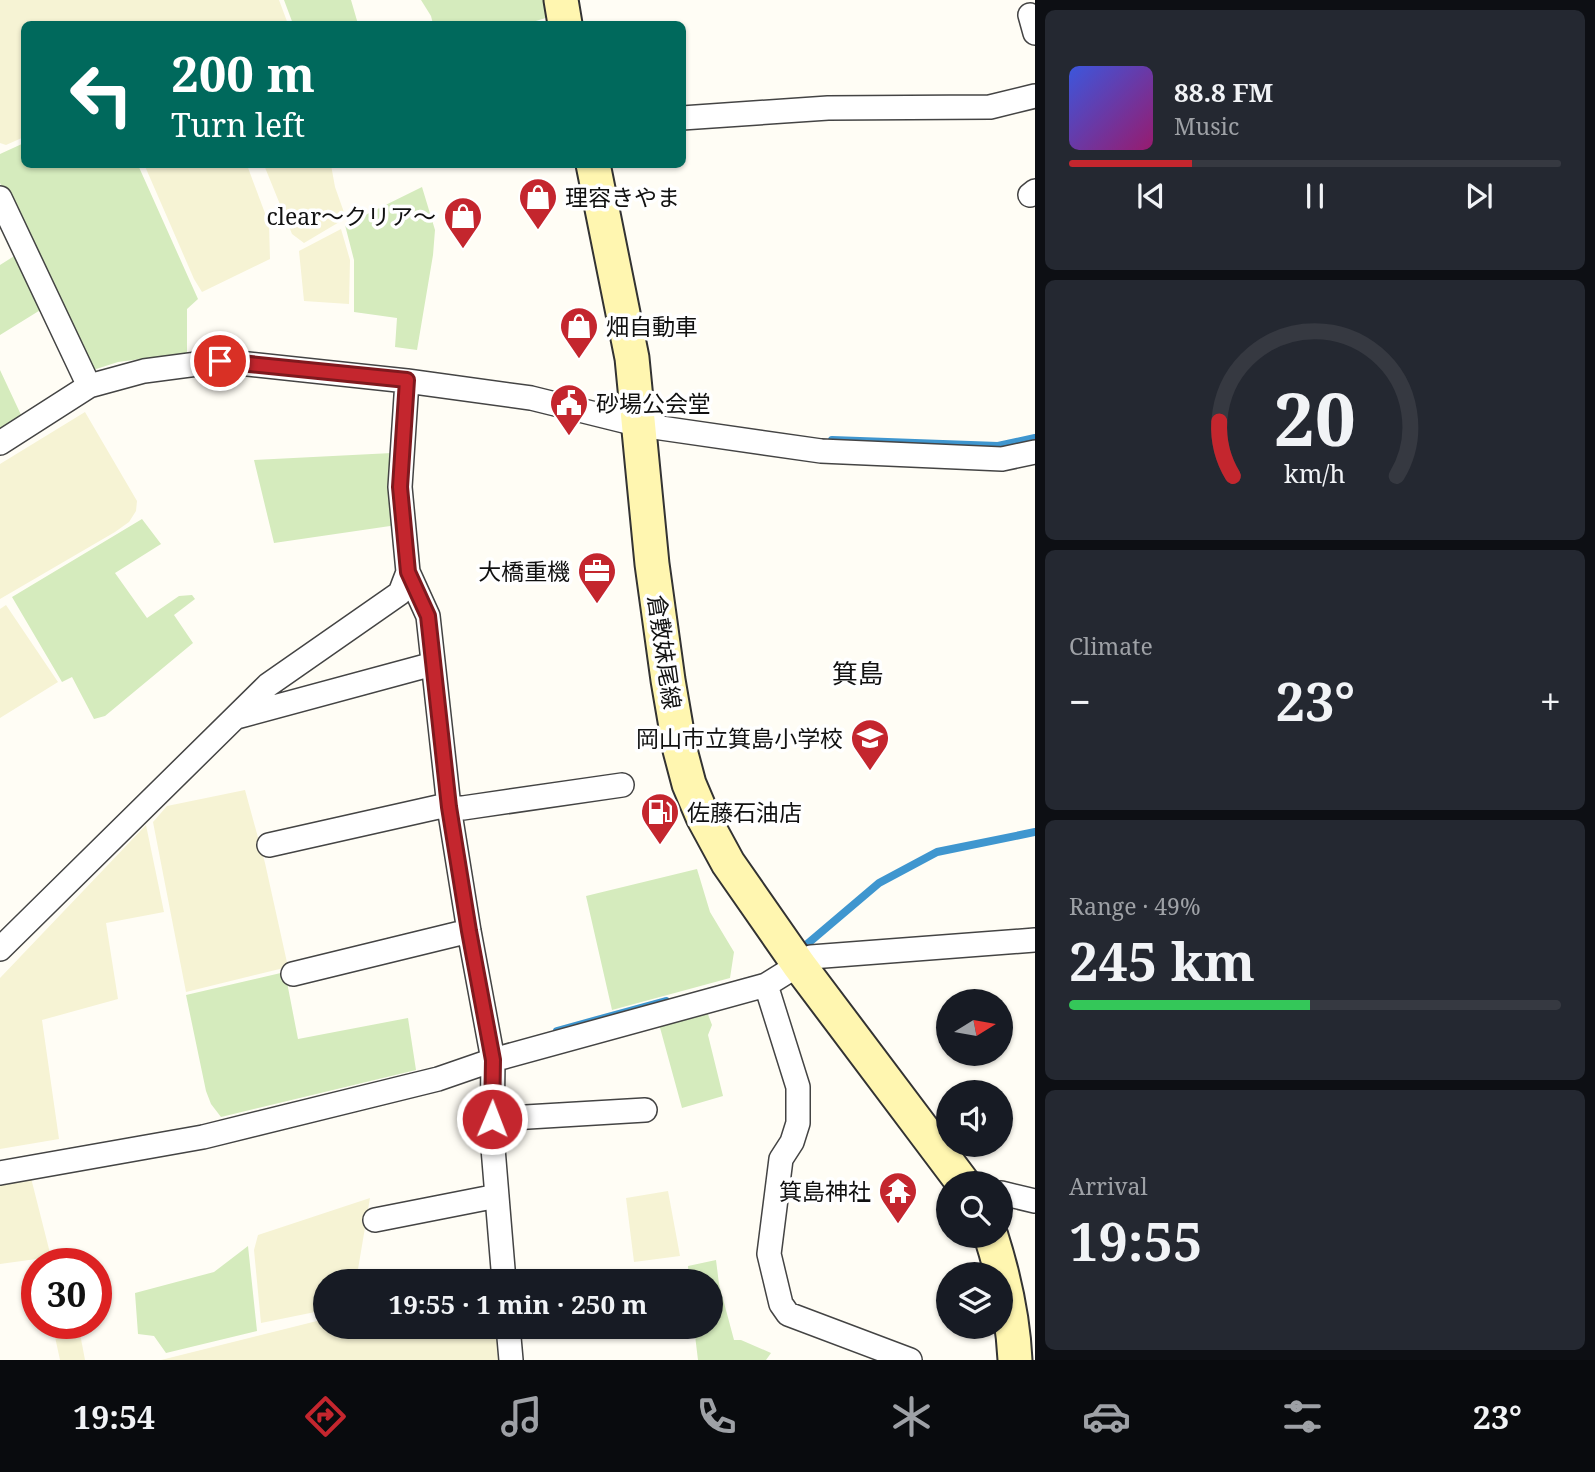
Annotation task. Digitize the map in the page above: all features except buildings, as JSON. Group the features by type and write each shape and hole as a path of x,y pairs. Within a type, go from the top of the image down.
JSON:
{"main road":[{"path":"561,0 564,21"},
{"name":"倉敷妹尾線","path":"594,168 632,358 652,564 668,680 689,784 728,863 799,965 954,1171"},
{"path":"995,1248 1013,1320 1015,1360"}],"street":[{"path":"686,118 828,108 990,107 1035,96"},
{"path":"0,198 89,386"},
{"path":"0,443 89,386 144,371 220,361 407,380 531,397 640,425 821,451 1002,458 1035,452"},
{"path":"407,380 400,487 408,572 428,616 449,807 492,1053 492,1119 503,1269"},
{"path":"0,949 268,685 400,593 408,572"},
{"path":"236,717 433,664"},
{"path":"269,845 439,807 463,808 622,785"},
{"path":"293,974 469,931"},
{"path":"0,1173 203,1137 438,1079 492,1053 766,985 811,957 1035,940"},
{"path":"766,985 798,1087 798,1123 792,1142 781,1159 769,1254 781,1304 788,1314 910,1360"},
{"path":"492,1119 645,1110"},
{"path":"374,1220 497,1196"},
{"path":"1013,1196 1035,1201"},
{"path":"509,1339 511,1360"}],"shaded area":[{"path":"0,0 279,0 287,21 21,21 21,138 6,145 0,143"},
{"path":"146,168 248,168 269,224 270,259 202,292"},
{"path":"265,168 332,168 346,218 304,243 292,234"},
{"path":"341,229 350,260 349,304 304,301 299,251"},
{"path":"85,412 137,501 136,511 129,522 115,532 0,599 0,464"},
{"path":"6,605 58,682 0,718 0,609"},
{"path":"245,790 265,863 288,967 186,992 153,822 167,806"},
{"path":"146,825 164,912 106,923 118,999 42,1020 59,1139 0,1149 0,978"},
{"path":"31,1178 49,1248 21,1248 21,1261 0,1264 0,1184"},
{"path":"668,1191 680,1256 634,1262 626,1198"},
{"path":"370,1198 358,1269 313,1269 313,1312 261,1323 254,1250 258,1235"},
{"path":"313,1322 313,1339 497,1339 498,1360 161,1360"},
{"path":"55,1339 81,1339 85,1360 60,1360"}],"green space":[{"path":"284,0 351,0 357,21 292,21"},
{"path":"421,0 545,0 549,17 536,21 432,21"},
{"path":"21,144 21,168 139,168 198,299 187,309 187,353 118,362 90,371 0,183 0,154"},
{"path":"422,187 435,230 417,350 395,347 397,318 354,312 354,260 345,225"},
{"path":"19,253 42,309 0,335 0,265"},
{"path":"0,370 22,417 0,432"},
{"path":"392,453 397,525 274,543 254,460"},
{"path":"142,519 161,544 115,573 147,618 179,596 192,595 195,599 174,615 193,643 105,716 94,719 72,677 62,682 12,597"},
{"path":"697,869 710,912 734,952 730,978 612,1010 586,896"},
{"path":"285,972 298,1039 408,1018 416,1070 221,1117 211,1104 206,1091 186,995"},
{"path":"706,1009 712,1025 708,1035 723,1096 682,1108 659,1024"},
{"path":"248,1246 257,1331 166,1353 154,1336 138,1334 135,1293 214,1272"},
{"path":"716,1260 717,1269 688,1269 688,1266"},
{"path":"723,1299 734,1340 741,1340 771,1353 766,1360 698,1360 695,1339 723,1339"}],"waterway":[{"path":"832,440 998,446 1035,438"},
{"path":"806,945 879,883 937,852 1035,832"},
{"path":"557,1031 666,1001"}],"place":[{"name":"理容きやま","path":"538,231"},
{"name":"clear～クリア～","path":"463,250"},
{"name":"畑自動車","path":"579,360"},
{"name":"砂場公会堂","path":"569,437"},
{"name":"大橋重機","path":"597,605"},
{"name":"岡山市立箕島小学校","path":"870,772"},
{"name":"佐藤石油店","path":"660,846"},
{"name":"箕島神社","path":"898,1225"}],"district":[{"name":"箕島","path":"858,673"}],"route":[{"path":"220,361 407,380 400,487 408,572 428,616 449,807 493,1060 492,1119"}]}
